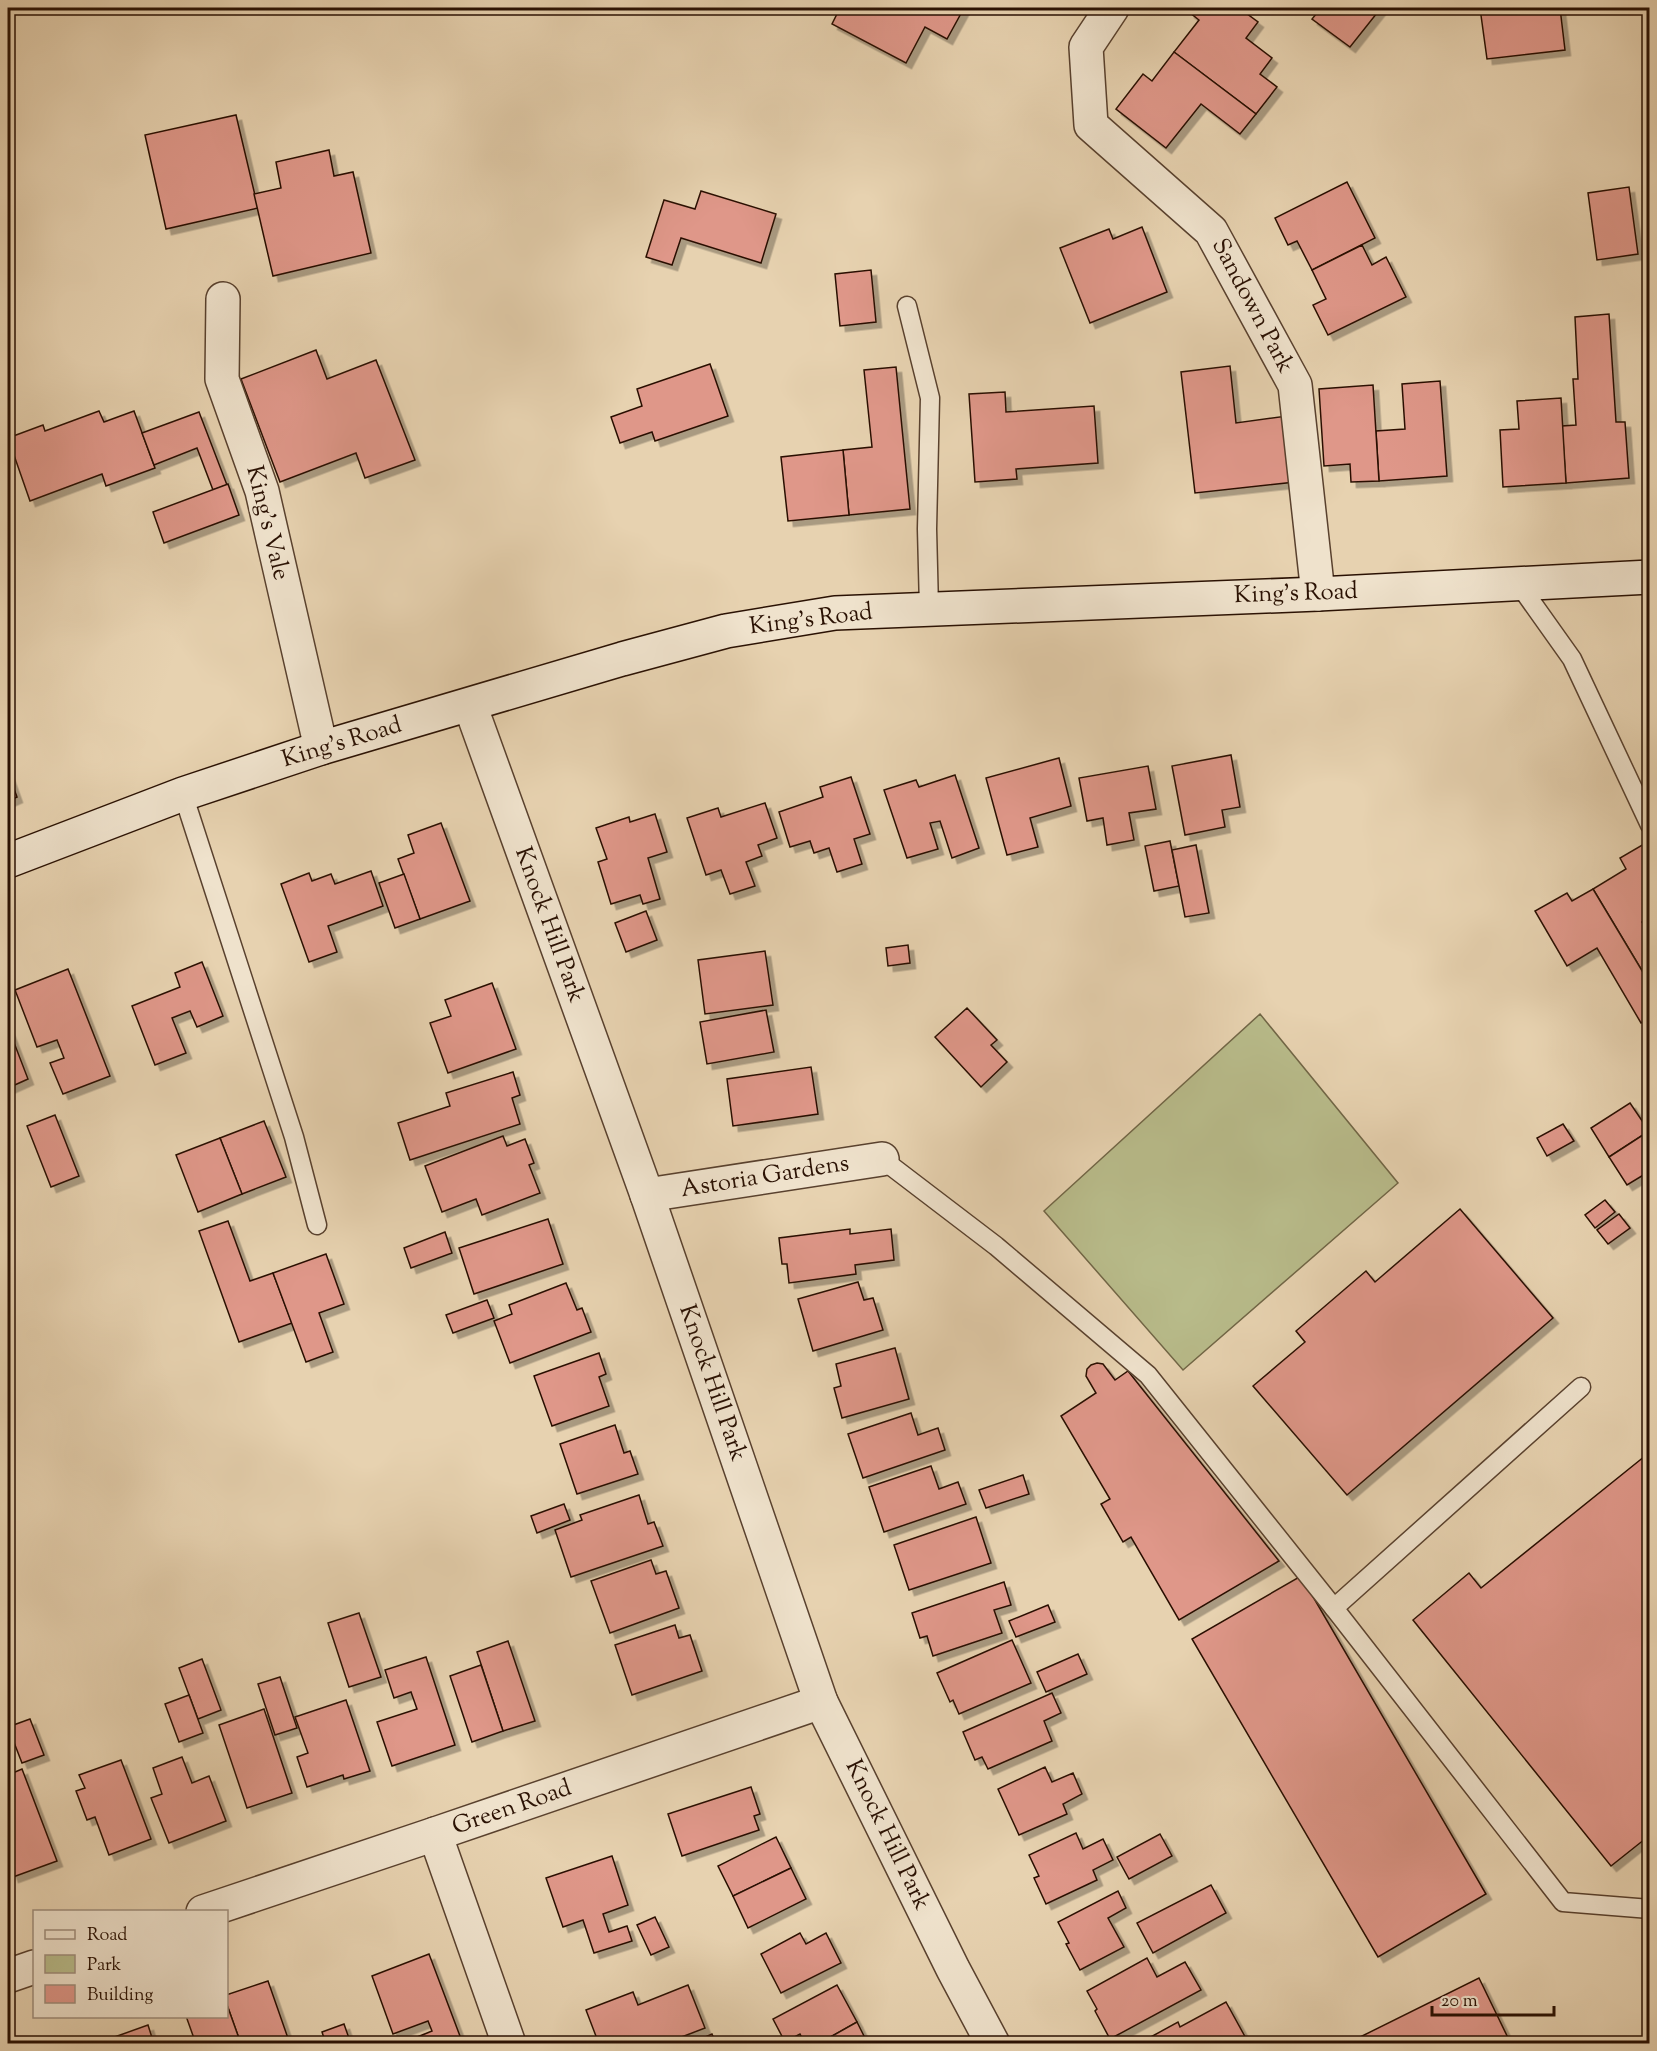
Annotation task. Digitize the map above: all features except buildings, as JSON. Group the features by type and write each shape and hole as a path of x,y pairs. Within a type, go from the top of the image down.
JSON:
{"street":[{"name":"Sandown Park","path":"1112,8 1086,47 1091,125 1212,231 1295,385 1318,594"},
{"name":"King's Vale","path":"223,299 222,379 262,490 321,748"},
{"name":"King's Road","path":"8,861 183,794 321,748 622,659 726,631 835,614 929,608 1318,594 1650,577"},
{"name":"Knock Hill Park","path":"470,705 647,1195 821,1702 953,1969 993,2043"},
{"name":"Astoria Gardens","path":"647,1195 882,1159"},
{"name":"Green Road","path":"206,1910 821,1702"},
{"path":"435,1834 509,2043"},
{"path":"8,1976 33,1967"}],"lane":[{"path":"907,306 930,398 927,529 929,608"},
{"path":"1518,583 1572,658 1650,825"},
{"path":"183,794 294,1137 317,1225"},
{"path":"882,1159 996,1246 1148,1375 1334,1608 1563,1902 1650,1909"},
{"path":"1334,1608 1581,1387"}],"green space":[{"path":"1260,1014 1398,1183 1183,1370 1044,1211"}]}
